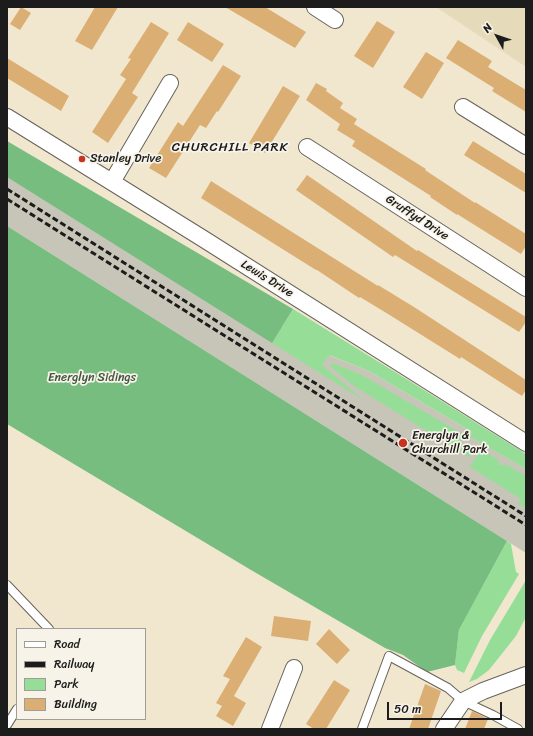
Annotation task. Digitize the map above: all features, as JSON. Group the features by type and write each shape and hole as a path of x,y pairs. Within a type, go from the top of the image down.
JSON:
{"street":[{"path":"315,7 335,20"},
{"path":"112,182 170,83"},
{"path":"463,107 526,146"},
{"name":"Lewis Drive","path":"7,117 526,443"},
{"name":"Gruffyd Drive","path":"308,147 526,288"},
{"path":"270,729 294,668"},
{"path":"444,729 463,701 482,691 526,675"}],"lane":[{"path":"7,585 48,628"},
{"path":"362,729 389,656 448,688 463,701 518,729"},
{"path":"7,725 16,711"}],"shaded area":[{"path":"436,7 526,7 526,67"},
{"path":"7,161 331,356 369,371 472,432 470,436 526,469 526,553 7,226"}],"green space":[{"path":"7,141 293,309 272,343 7,177"},
{"name":"Energlyn Sidings","path":"7,226 507,541 459,630 455,665 427,672 403,655 385,648 251,570 7,424"},
{"path":"293,309 526,454 526,469 469,436 472,432 369,371 329,355 322,365 363,400 272,343"},
{"path":"332,363 362,375 464,435 460,443 472,451 469,457 354,386 330,366"},
{"path":"481,449 499,461 500,465 507,465 526,476 526,508 518,504 521,499 470,467"},
{"path":"507,541 511,544 516,572 519,574 482,636 464,673 457,670 455,665 459,630"},
{"path":"526,580 526,617 516,636 489,670 477,679 469,682 490,640"}],"building":[{"path":"21,7 31,13 20,30 10,24"},
{"path":"95,7 118,7 92,50 75,41"},
{"path":"225,7 265,7 306,32 295,48"},
{"path":"377,21 395,32 373,68 354,56"},
{"path":"151,22 169,33 132,93 138,97 108,143 92,132 126,79 120,75 131,59 128,58"},
{"path":"188,22 224,44 212,62 177,40"},
{"path":"458,40 492,61 488,67 526,90 526,112 492,91 494,88 446,58"},
{"path":"426,52 444,63 422,99 403,87"},
{"path":"7,58 69,96 61,111 7,78"},
{"path":"223,65 241,76 218,112 217,111 206,128 200,125 166,178 149,168 178,122 183,126"},
{"path":"316,83 327,89 326,91 343,103 340,108 357,119 354,124 426,169 425,170 475,203 526,234 526,246 521,254 457,215 430,197 431,196 352,146 355,141 337,130 340,124 306,100"},
{"path":"283,86 300,96 265,153 249,143"},
{"path":"473,141 526,174 526,193 464,155"},
{"path":"307,175 417,251 418,250 526,317 526,322 519,332 395,255 393,257 296,190"},
{"path":"211,181 414,307 526,380 526,390 522,396 461,357 460,359 360,297 359,298 201,198"},
{"path":"274,616 311,621 308,641 271,636"},
{"path":"329,629 350,650 337,664 316,644"},
{"path":"246,637 262,647 234,696 246,703 233,726 216,716 222,706 216,703 230,679 223,676"},
{"path":"334,680 350,690 326,729 314,729 306,724"},
{"path":"425,684 441,691 428,729 409,729"},
{"path":"472,711 488,719 484,729 465,729"}],"railway":[{"path":"7,189 526,516"},
{"path":"7,199 526,525"}],"place":[{"name":"Stanley Drive","path":"82,159"},
{"name":"Energlyn & Churchill Park","path":"403,443"}],"district":[{"name":"CHURCHILL PARK","path":"230,148"}]}
